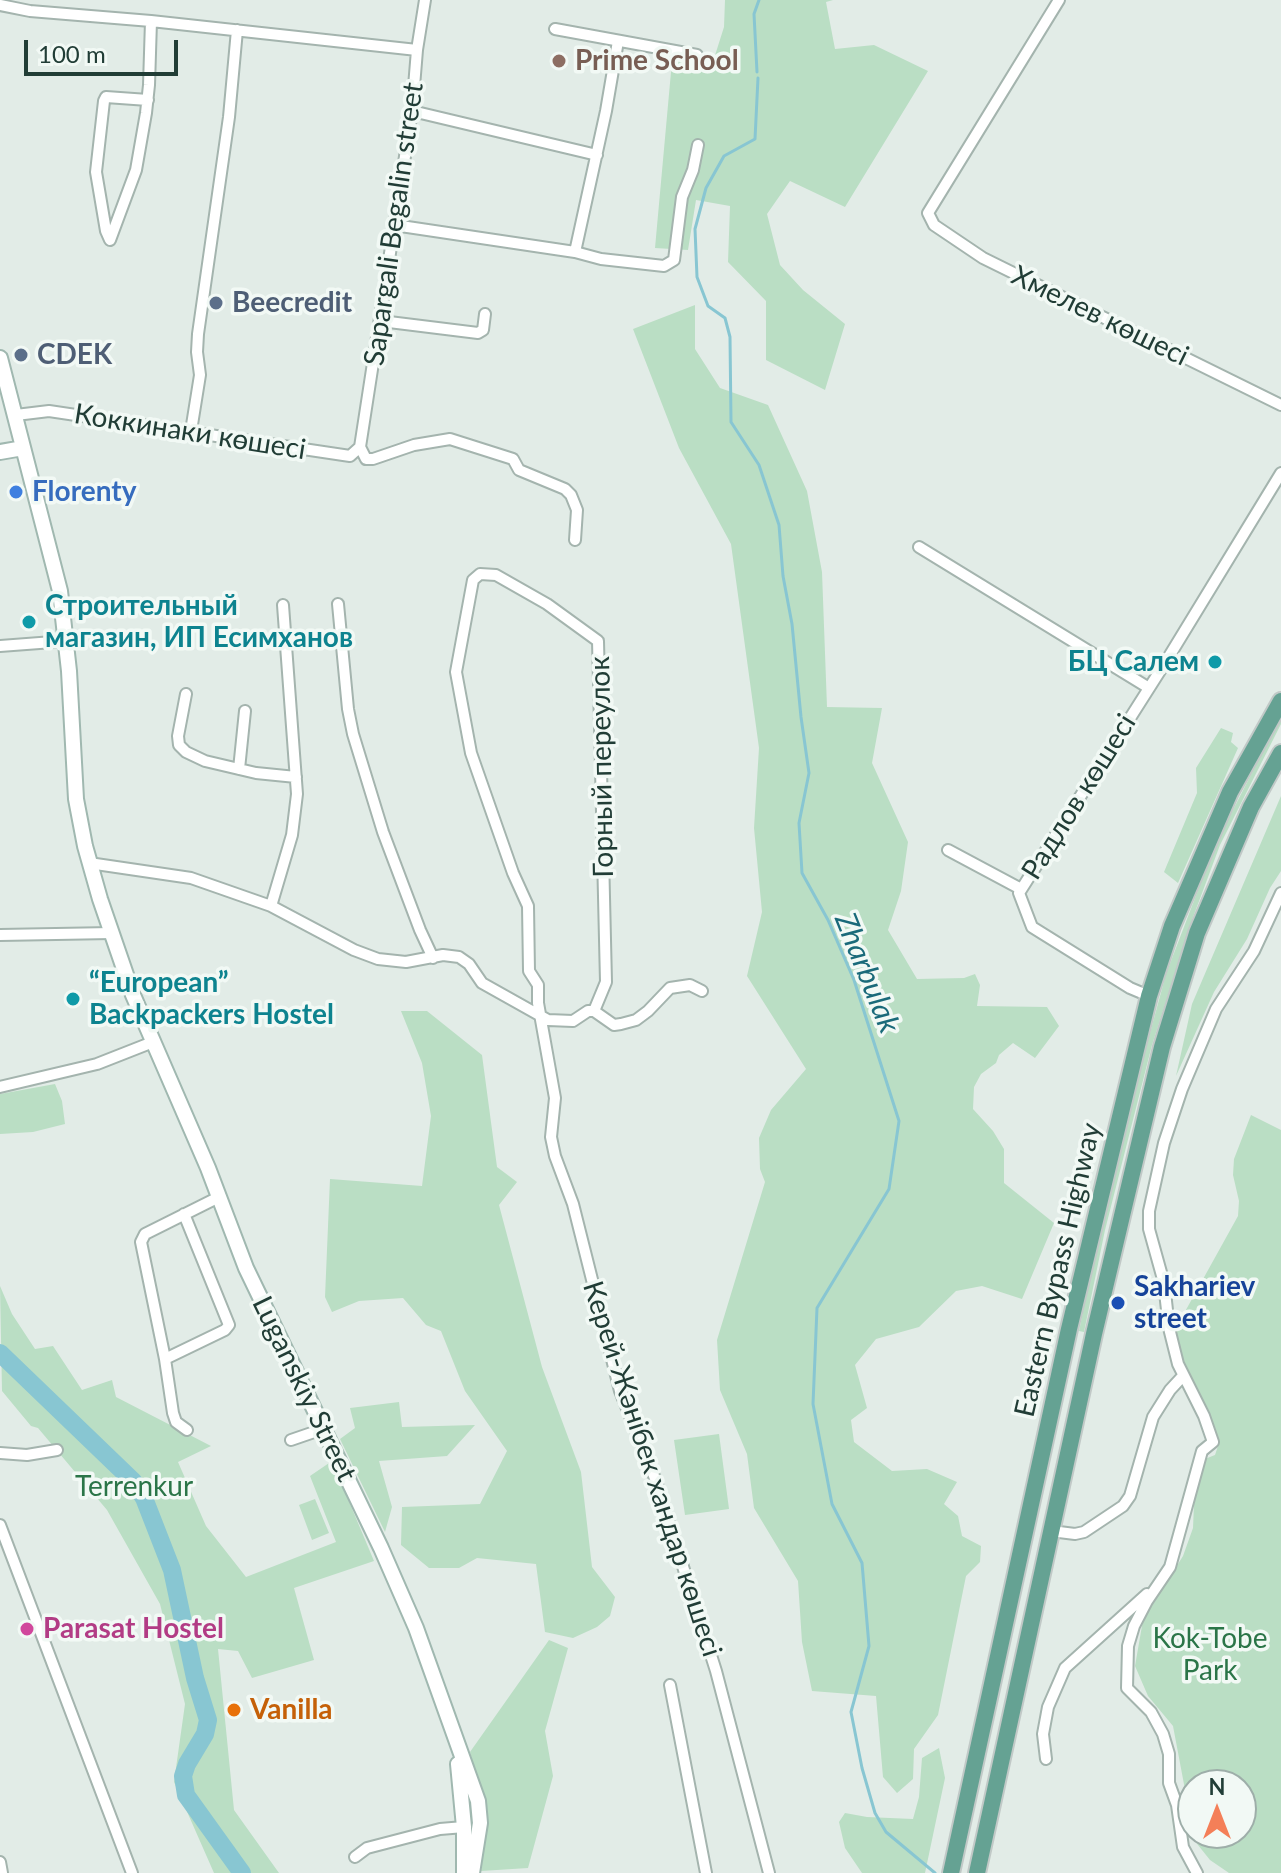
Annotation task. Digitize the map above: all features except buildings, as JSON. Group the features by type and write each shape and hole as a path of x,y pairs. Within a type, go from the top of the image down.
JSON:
{"main road":[{"name":"Eastern Bypass Highway","path":"951,1873 1057,1387 1149,996 1172,926 1230,792 1281,701"},
{"name":"Eastern Bypass Highway","path":"977,1873 1094,1334 1174,1002 1197,933 1251,807 1281,753"}],"street":[{"name":"Sapargali Begalin street","path":"360,447 412,111 425,0"},
{"name":"Хмелев көшесі","path":"1059,0 928,213 934,225 983,258 1281,405"},
{"path":"0,5 30,11 417,50"},
{"path":"148,100 106,97 104,101 96,172 110,240 136,170 148,100 151,21"},
{"path":"555,29 697,55"},
{"path":"191,431 200,375 198,334 229,117 237,30"},
{"path":"575,252 618,41"},
{"path":"412,111 597,155"},
{"path":"394,225 575,252 601,259 664,266 674,260 682,197 693,170 698,145"},
{"path":"381,321 478,333 483,330 485,314"},
{"name":"Luganskiy Street","path":"0,358 60,591 76,799 89,863 153,1042 246,1268 381,1548 416,1628 478,1801 480,1823 472,1873"},
{"name":"Коккинаки көшесі","path":"16,415 49,411 350,456 360,447"},
{"path":"360,447 366,459 373,459 424,442 450,439 513,459 519,470 565,489 571,495 577,510 575,540"},
{"path":"0,452 23,448"},
{"name":"Радлов көшесі","path":"1149,996 1130,988 1032,927 1019,893 1281,473"},
{"path":"919,547 1149,688"},
{"name":"Горный переулок","path":"540,1017 538,985 529,971 528,906 513,873 471,753 456,672 473,580 480,574 496,575 509,582 547,604 598,641 606,982 594,1011"},
{"path":"338,604 353,734 383,832 433,958"},
{"path":"271,906 296,812 283,605"},
{"path":"0,646 66,641"},
{"path":"186,694 179,745 186,752 205,761 239,769 296,777"},
{"path":"239,769 245,711"},
{"path":"948,850 1021,889"},
{"path":"89,863 191,878 271,906 354,950 378,959 406,962 459,957 469,964 482,983 548,1020 573,1021 588,1011 594,1011 614,1025 621,1024 636,1020 678,984 702,991"},
{"path":"1197,1873 1183,1847 1177,1805 1169,1783 1169,1754 1151,1712 1127,1688 1128,1646 1134,1626 1170,1567 1202,1451 1213,1442 1200,1406 1182,1377 1169,1328 1162,1274 1149,1229 1153,1189 1182,1089 1216,1009 1254,951 1281,893"},
{"path":"0,935 112,933"},
{"name":"Керей-Жәнібек хандар көшесі","path":"540,1017 555,1098 551,1137 555,1156 573,1204 620,1391 656,1481 716,1671 769,1873"},
{"path":"0,1087 97,1064 153,1042"},
{"path":"187,1430 176,1422 173,1413 141,1242 145,1234 219,1197"},
{"path":"165,1359 225,1330 229,1325 184,1214"},
{"path":"1051,1531 1063,1534 1084,1532 1123,1506 1130,1496 1153,1417 1182,1377"},
{"path":"291,1440 323,1429"},
{"path":"0,1453 27,1455 57,1450"},
{"path":"0,1525 132,1873"},
{"path":"1046,1759 1043,1734 1048,1707 1065,1668 1155,1589"},
{"path":"670,1685 706,1873"},
{"name":"Luganskiy Street","path":"453,1736 464,1827 464,1873"},
{"path":"355,1857 367,1848 440,1829 464,1827"},
{"path":"0,1862 2,1873"}],"green space":[{"path":"725,0 833,0 826,2 835,49 874,45 928,71 845,207 790,181 767,214 780,265 803,290 845,324 825,390 766,360 766,301 728,262 730,206 696,200 688,250 655,248 672,61 711,68 724,27"},
{"path":"695,305 695,349 720,388 768,405 807,491 822,572 827,707 882,708 872,763 908,842 901,891 888,930 917,979 964,978 975,974 980,985 977,1006 1047,1007 1059,1026 1035,1058 1013,1043 999,1055 996,1063 981,1074 974,1087 973,1109 1004,1149 1004,1183 1054,1223 1022,1299 982,1286 956,1291 919,1327 876,1339 855,1365 867,1408 851,1420 854,1442 892,1471 927,1469 957,1482 944,1504 958,1516 962,1536 981,1546 980,1562 966,1576 938,1715 914,1749 913,1779 897,1793 883,1777 876,1696 812,1691 802,1642 798,1581 754,1508 747,1454 720,1390 717,1340 765,1182 760,1169 759,1138 771,1110 806,1069 747,976 762,912 754,828 759,748 731,544 679,448 633,329"},
{"path":"1281,716 1281,724 1220,845 1192,920 1152,1045 1105,1230 1084,1332 1079,1331 1109,1184 1166,974 1216,843"},
{"path":"1221,728 1233,733 1231,742 1238,748 1178,883 1164,872 1197,793 1196,768"},
{"path":"1281,796 1281,871 1247,939 1214,992 1176,1076 1192,1004"},
{"path":"401,1011 427,1011 482,1055 497,1167 517,1182 499,1205 542,1367 581,1472 592,1567 615,1597 610,1616 597,1627 573,1638 545,1632 536,1564 477,1558 459,1568 429,1568 401,1545 402,1507 480,1504 507,1451 465,1391 441,1331 426,1325 403,1298 359,1301 332,1312 325,1297 330,1179 422,1186 431,1116 422,1063"},
{"path":"55,1084 62,1101 65,1124 33,1132 0,1134 0,1094"},
{"name":"Kok-Tobe Park","path":"1251,1115 1281,1130 1281,1873 1229,1873 1210,1860 1201,1849 1257,1849 1257,1769 1181,1769 1173,1726 1148,1696 1135,1666 1143,1620 1183,1556 1193,1528 1195,1481 1205,1459 1215,1455 1218,1446 1209,1411 1183,1367 1174,1318 1182,1317 1238,1216 1234,1159"},
{"name":"Terrenkur","path":"0,1286 12,1314 35,1349 53,1346 82,1390 112,1380 116,1397 211,1446 178,1462 206,1526 246,1577 336,1542 310,1476 332,1461 374,1561 294,1588 314,1660 252,1678 238,1651 218,1649 234,1810 279,1873 214,1873 174,1782 185,1704 160,1604 107,1510 38,1428 31,1426 2,1391"},
{"path":"399,1402 402,1427 475,1425 447,1456 379,1461 392,1507 385,1532 340,1439 355,1428 350,1408"},
{"path":"719,1434 729,1509 685,1515 674,1440"},
{"path":"315,1499 329,1533 312,1540 299,1505"},
{"path":"549,1640 568,1648 545,1731 553,1776 528,1868 481,1871 488,1817 470,1752"},
{"path":"939,1748 945,1778 925,1873 862,1873 845,1848 839,1822 845,1813 913,1819 919,1797 922,1758"}],"waterway":[{"name":"Zharbulak","path":"757,72 754,14 759,0"},
{"name":"Zharbulak","path":"758,78 755,139 724,156 706,188 695,229 697,277 708,306 725,318 730,337 731,422 759,465 779,525 809,773 799,823 802,873 828,920 854,980 899,1121 889,1189 817,1308 813,1404 832,1504 862,1563 869,1646 851,1712 862,1768 875,1813 886,1832 935,1873"},
{"path":"0,1353 133,1481 144,1498 172,1570 195,1678 208,1720 205,1734 183,1776 186,1795 242,1873"}],"place":[{"name":"Prime School","path":"559,61"},
{"name":"Beecredit","path":"216,303"},
{"name":"CDEK","path":"21,355"},
{"name":"Florenty","path":"16,492"},
{"name":"Строительный магазин, ИП Есимханов","path":"29,622"},
{"name":"БЦ Салем","path":"1215,662"},
{"name":"“European” Backpackers Hostel","path":"73,999"},
{"name":"Sakhariev street","path":"1118,1303"},
{"name":"Parasat Hostel","path":"27,1629"},
{"name":"Vanilla","path":"234,1710"}]}
